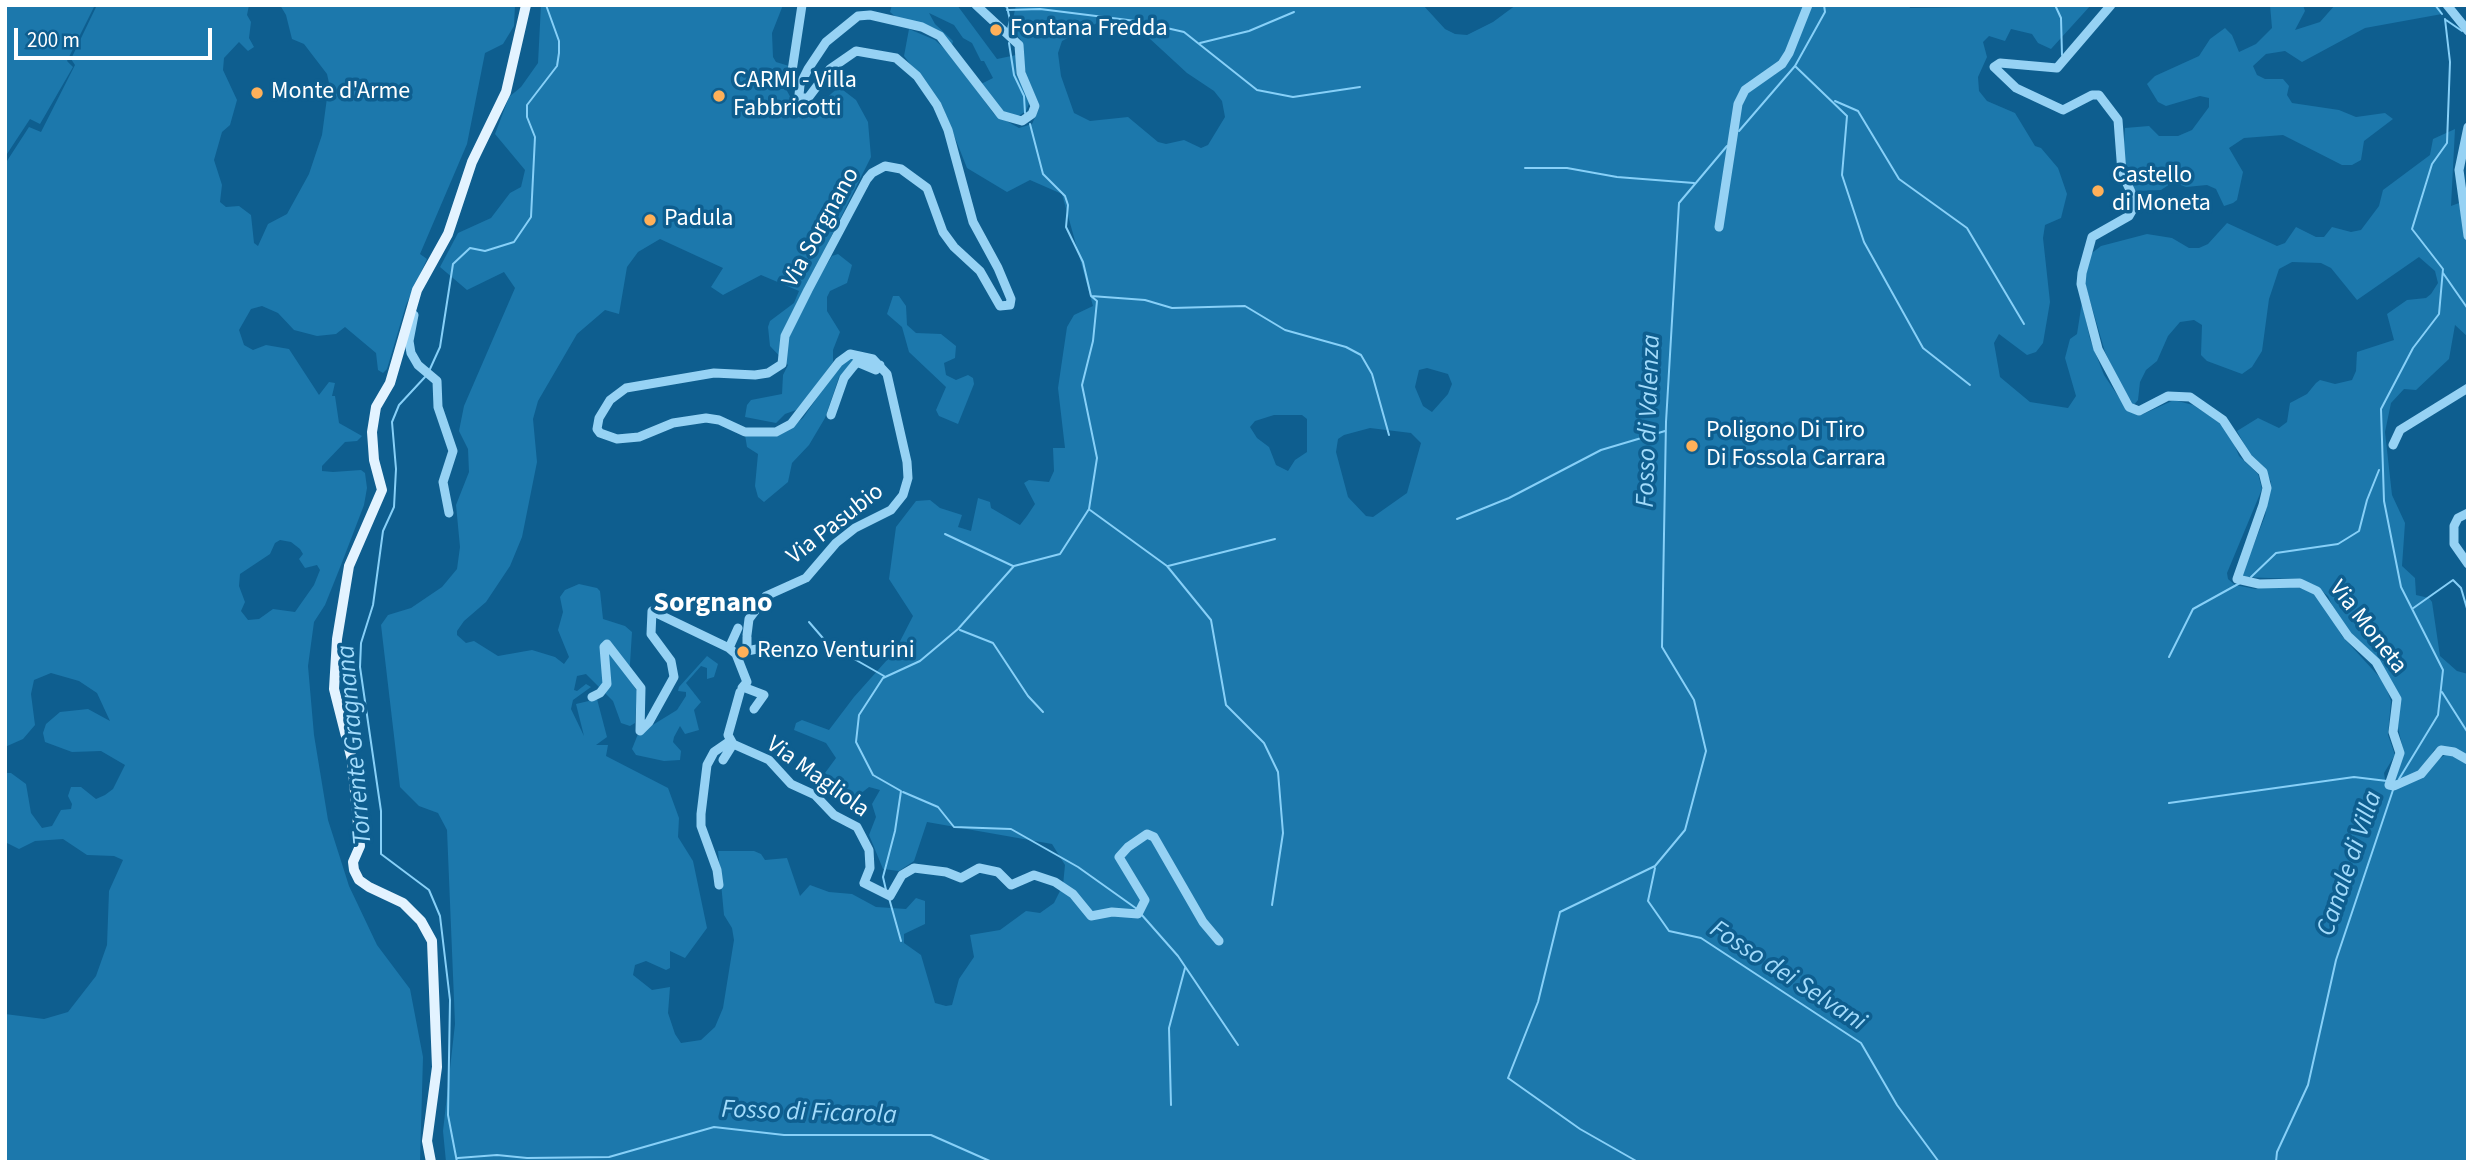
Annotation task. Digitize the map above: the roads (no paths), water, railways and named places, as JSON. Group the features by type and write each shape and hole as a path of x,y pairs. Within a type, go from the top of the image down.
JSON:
{"main road":[{"path":"431,1162 427,1141 437,1067 432,941 421,921 404,903 369,887 359,880 354,870 353,862 360,846 352,760 334,689 337,639 349,566 382,490 374,460 372,421 376,407 390,383 402,331 423,279 448,234 472,162 506,92 526,5"}],"street":[{"path":"792,71 802,5"},
{"name":"Via Sorgnano","path":"880,365 867,356 855,353 839,362 791,424 776,432 745,432 719,420 706,418 673,423 627,439 610,438 597,429 603,410 615,395 626,388 714,373 768,373 782,364 785,335 867,179 878,168 893,166 916,178 933,199 943,232 954,247 984,276 1000,306 1010,305 1011,299 998,268 973,222 948,130 937,105 910,69 896,58 856,51 830,69 808,98 800,99 800,85 815,56 826,42 858,16 870,15 908,23 940,36 1001,115 1023,121 1032,114 1035,106 1021,73 1019,45 976,5"},
{"path":"1718,226 1738,104 1745,90 1782,64 1808,5"},
{"name":"Via Moneta","path":"2111,5 2057,68 2000,63 1994,67 2016,88 2047,104 2063,110 2096,94 2115,113 2122,173 2131,192 2133,209 2129,216 2093,236 2086,251 2081,284 2098,349 2129,407 2139,411 2168,396 2190,397 2223,420 2248,458 2263,472 2267,488 2263,505 2236,579 2259,584 2286,581 2317,591 2348,636 2376,662 2397,699 2393,732 2400,753 2388,782 2398,785 2426,770 2441,750 2454,752 2468,760"},
{"path":"2447,5 2468,31"},
{"path":"2468,127 2459,170 2468,236"},
{"path":"856,202 869,187"},
{"path":"423,279 425,283 409,341 414,361 435,378 439,386 438,407 453,451 443,482 449,513"},
{"path":"831,415 844,378 857,362 876,370 880,365"},
{"name":"Via Pasubio","path":"744,636 749,619 766,596 806,578 836,543 855,528 891,510 902,495 908,478 907,462 892,388 880,365"},
{"path":"2393,445 2400,430 2468,387"},
{"path":"2468,513 2458,518 2454,526 2454,544 2468,564"},
{"path":"592,697 600,693 607,684 604,647 607,644 641,688 640,730 649,722 674,677 671,661 651,634 652,611 733,651 747,682 732,712 727,735 732,742"},
{"path":"744,636 762,648"},
{"path":"733,651 744,636"},
{"path":"733,651 744,636"},
{"path":"742,689 764,695 754,709"},
{"path":"723,760 732,742"},
{"path":"719,886 717,870 701,826 701,814 708,765 714,752 732,742"},
{"name":"Via Magliola","path":"732,742 769,760 791,784 815,795 834,815 857,827 869,850 870,867 864,883 890,896 902,875 914,868 946,872 961,878 979,868 998,872 1011,885 1034,875 1055,882 1073,894 1091,916 1112,912 1138,914 1145,900 1119,857 1147,834 1154,837 1203,922 1219,941"}],"waterway":[{"name":"Torrente Gragnana","path":"430,369 440,347 453,264 470,248 485,251 514,242 531,217 535,137 527,117 527,105 557,66 559,53 559,41 546,5"},
{"path":"1003,5 1007,7 1010,20 1008,29"},
{"name":"Fosso di Valenza","path":"1739,131 1795,66 1825,12 1824,5"},
{"path":"2055,5 2061,18 2062,55"},
{"path":"2435,5 2442,14"},
{"path":"1007,10 1040,9 1136,21 1184,32 1257,90 1293,97 1360,87"},
{"path":"1200,43 1249,31 1294,12"},
{"name":"Canale di Villa","path":"2399,779 2438,715 2443,670 2401,587 2384,501 2381,409 2413,348 2439,314 2443,269 2412,229 2432,164 2447,143 2450,62 2445,19"},
{"path":"2446,20 2462,31"},
{"path":"1009,43 1014,75 1024,96 1025,113"},
{"path":"1795,66 1847,116 1842,175 1864,242 1923,348 1970,385"},
{"path":"1835,101 1858,111 1899,179 1967,228 2024,324"},
{"path":"1030,124 1043,174 1065,196 1068,205 1066,227 1083,262 1091,296 1145,300 1172,308 1245,306 1285,330 1346,347 1361,355 1372,374 1389,435"},
{"name":"Fosso di Valenza","path":"1638,1162 1580,1129 1508,1078 1538,1002 1560,912 1655,866 1685,830 1706,751 1694,700 1662,647 1666,422 1679,203 1727,146"},
{"path":"1525,168 1567,168 1617,177 1694,183"},
{"path":"2443,273 2468,309"},
{"path":"886,890 883,877 895,831 901,791 873,775 856,742 859,715 883,678 920,661 958,629 1014,566 1060,554 1089,509 1097,458 1082,385 1093,341 1097,301 1091,296"},
{"name":"Torrente Gragnana","path":"425,377 399,405 392,422 396,469 394,507 383,531 373,605 361,643 360,667 381,811 381,854 429,890 440,916 450,1000 448,1115 457,1162"},
{"path":"1457,519 1509,498 1601,450 1665,431"},
{"path":"2251,577 2276,553 2338,544 2359,531 2379,470"},
{"path":"1090,510 1167,566 1211,620 1226,705 1264,743 1278,772 1283,833 1272,905"},
{"path":"945,534 1013,566"},
{"path":"1168,566 1275,539"},
{"path":"2412,609 2453,580 2461,588 2468,612"},
{"path":"2169,657 2193,609 2240,583"},
{"path":"809,622 828,644 884,676"},
{"path":"960,630 993,643 1028,696 1043,712"},
{"path":"2442,692 2468,733"},
{"path":"2169,803 2354,777 2387,781"},
{"name":"Canale di Villa","path":"2276,1162 2277,1152 2308,1085 2336,960 2393,790"},
{"path":"903,792 938,807 954,827 1011,829 1078,867 1137,909"},
{"name":"Fosso dei Selvani","path":"1655,868 1648,901 1669,931 1701,938 1861,1043 1897,1105 1939,1162"},
{"path":"889,898 901,941"},
{"path":"1141,914 1178,956 1238,1045"},
{"path":"1171,1105 1169,1028 1185,968"},
{"name":"Fosso di Ficarola","path":"458,1158 497,1155 527,1158 609,1157 714,1127 784,1135 931,1135 992,1162"}],"place":[{"name":"Fontana Fredda","path":"996,30"},
{"name":"Monte d'Arme","path":"257,93"},
{"name":"CARMI - Villa Fabbricotti","path":"719,96"},
{"name":"Castello di Moneta","path":"2098,191"},
{"name":"Padula","path":"650,220"},
{"name":"Poligono Di Tiro Di Fossola Carrara","path":"1692,446"},
{"name":"Renzo Venturini","path":"743,652"}],"district":[{"name":"Sorgnano","path":"713,605"}]}
